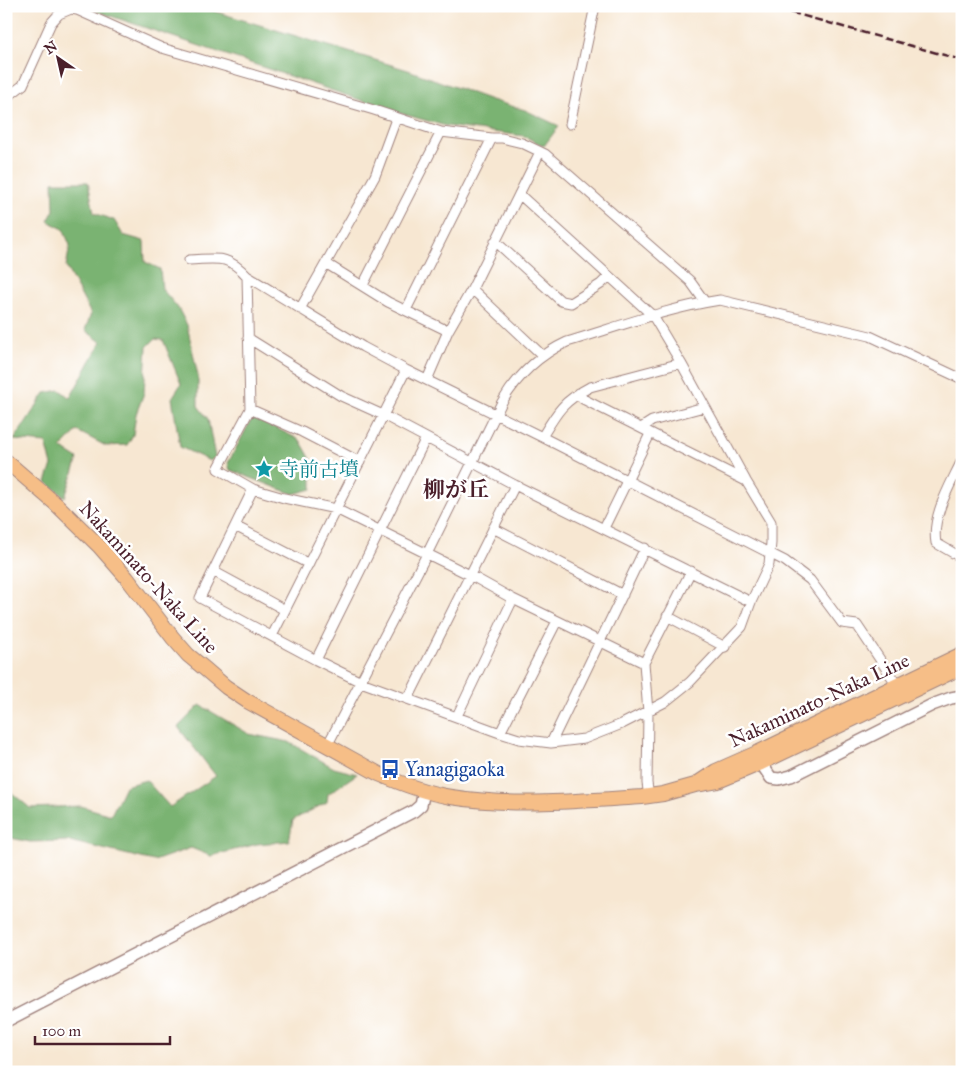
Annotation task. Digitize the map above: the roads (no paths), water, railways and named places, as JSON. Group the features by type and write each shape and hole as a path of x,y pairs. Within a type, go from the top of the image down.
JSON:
{"main road":[{"name":"Nakaminato-Naka Line","path":"6,461 56,504 99,546 128,578 173,638 188,654 226,687 247,701 378,774 424,791 450,797 502,802 649,796 679,791 696,785 718,781 761,763 962,667"},
{"name":"Nakaminato-Naka Line","path":"696,785 716,771 962,654"}],"street":[{"path":"570,124 595,6"},
{"path":"6,98 23,85 52,23 59,14 71,9 162,48 365,108 396,119 442,132 502,138 522,143 545,154 597,198 690,281 705,302"},
{"path":"300,309 375,176 396,119"},
{"path":"363,285 442,132"},
{"path":"406,310 492,138"},
{"path":"427,380 448,331 472,289 540,152"},
{"path":"253,489 200,598 361,682 519,739 551,743 584,739 648,712 679,692 742,627 768,564 771,522 653,316 519,194"},
{"path":"495,241 560,300 571,303 601,284 609,276"},
{"path":"190,260 226,259 236,264 247,276 363,347 785,562 810,580 842,623 857,625 896,685"},
{"path":"327,264 388,302 448,331"},
{"path":"247,276 250,410 218,469 253,489 336,509 644,663"},
{"path":"472,289 543,356"},
{"path":"327,746 512,385 525,370 543,356 568,342 653,316 705,302 720,300 870,336 962,379"},
{"path":"248,338 342,396 383,415 515,485 751,602"},
{"path":"542,437 559,409 578,393 680,363"},
{"path":"272,636 406,370"},
{"path":"578,393 584,399 650,434 746,481"},
{"path":"640,428 652,421 704,407"},
{"path":"250,410 302,432 360,462"},
{"path":"604,528 650,434"},
{"path":"316,660 426,438"},
{"path":"962,460 936,519 934,533 936,543 962,558"},
{"path":"408,699 515,485"},
{"path":"235,526 308,564"},
{"path":"493,528 623,595"},
{"path":"551,743 601,642 644,548"},
{"path":"213,571 285,610"},
{"path":"649,796 647,783 648,712 644,663 691,571"},
{"path":"457,716 513,599"},
{"path":"667,616 724,646"},
{"path":"500,733 557,621"},
{"path":"761,763 771,778 779,779 791,776 932,704 962,696"},
{"path":"6,1021 414,811 421,806 424,791"}],"railway":[{"path":"768,6 962,60"}],"place":[{"name":"寺前古墳","path":"264,469"},
{"name":"Yanagigaoka","path":"390,769"}],"district":[{"name":"柳が丘","path":"456,489"}]}
